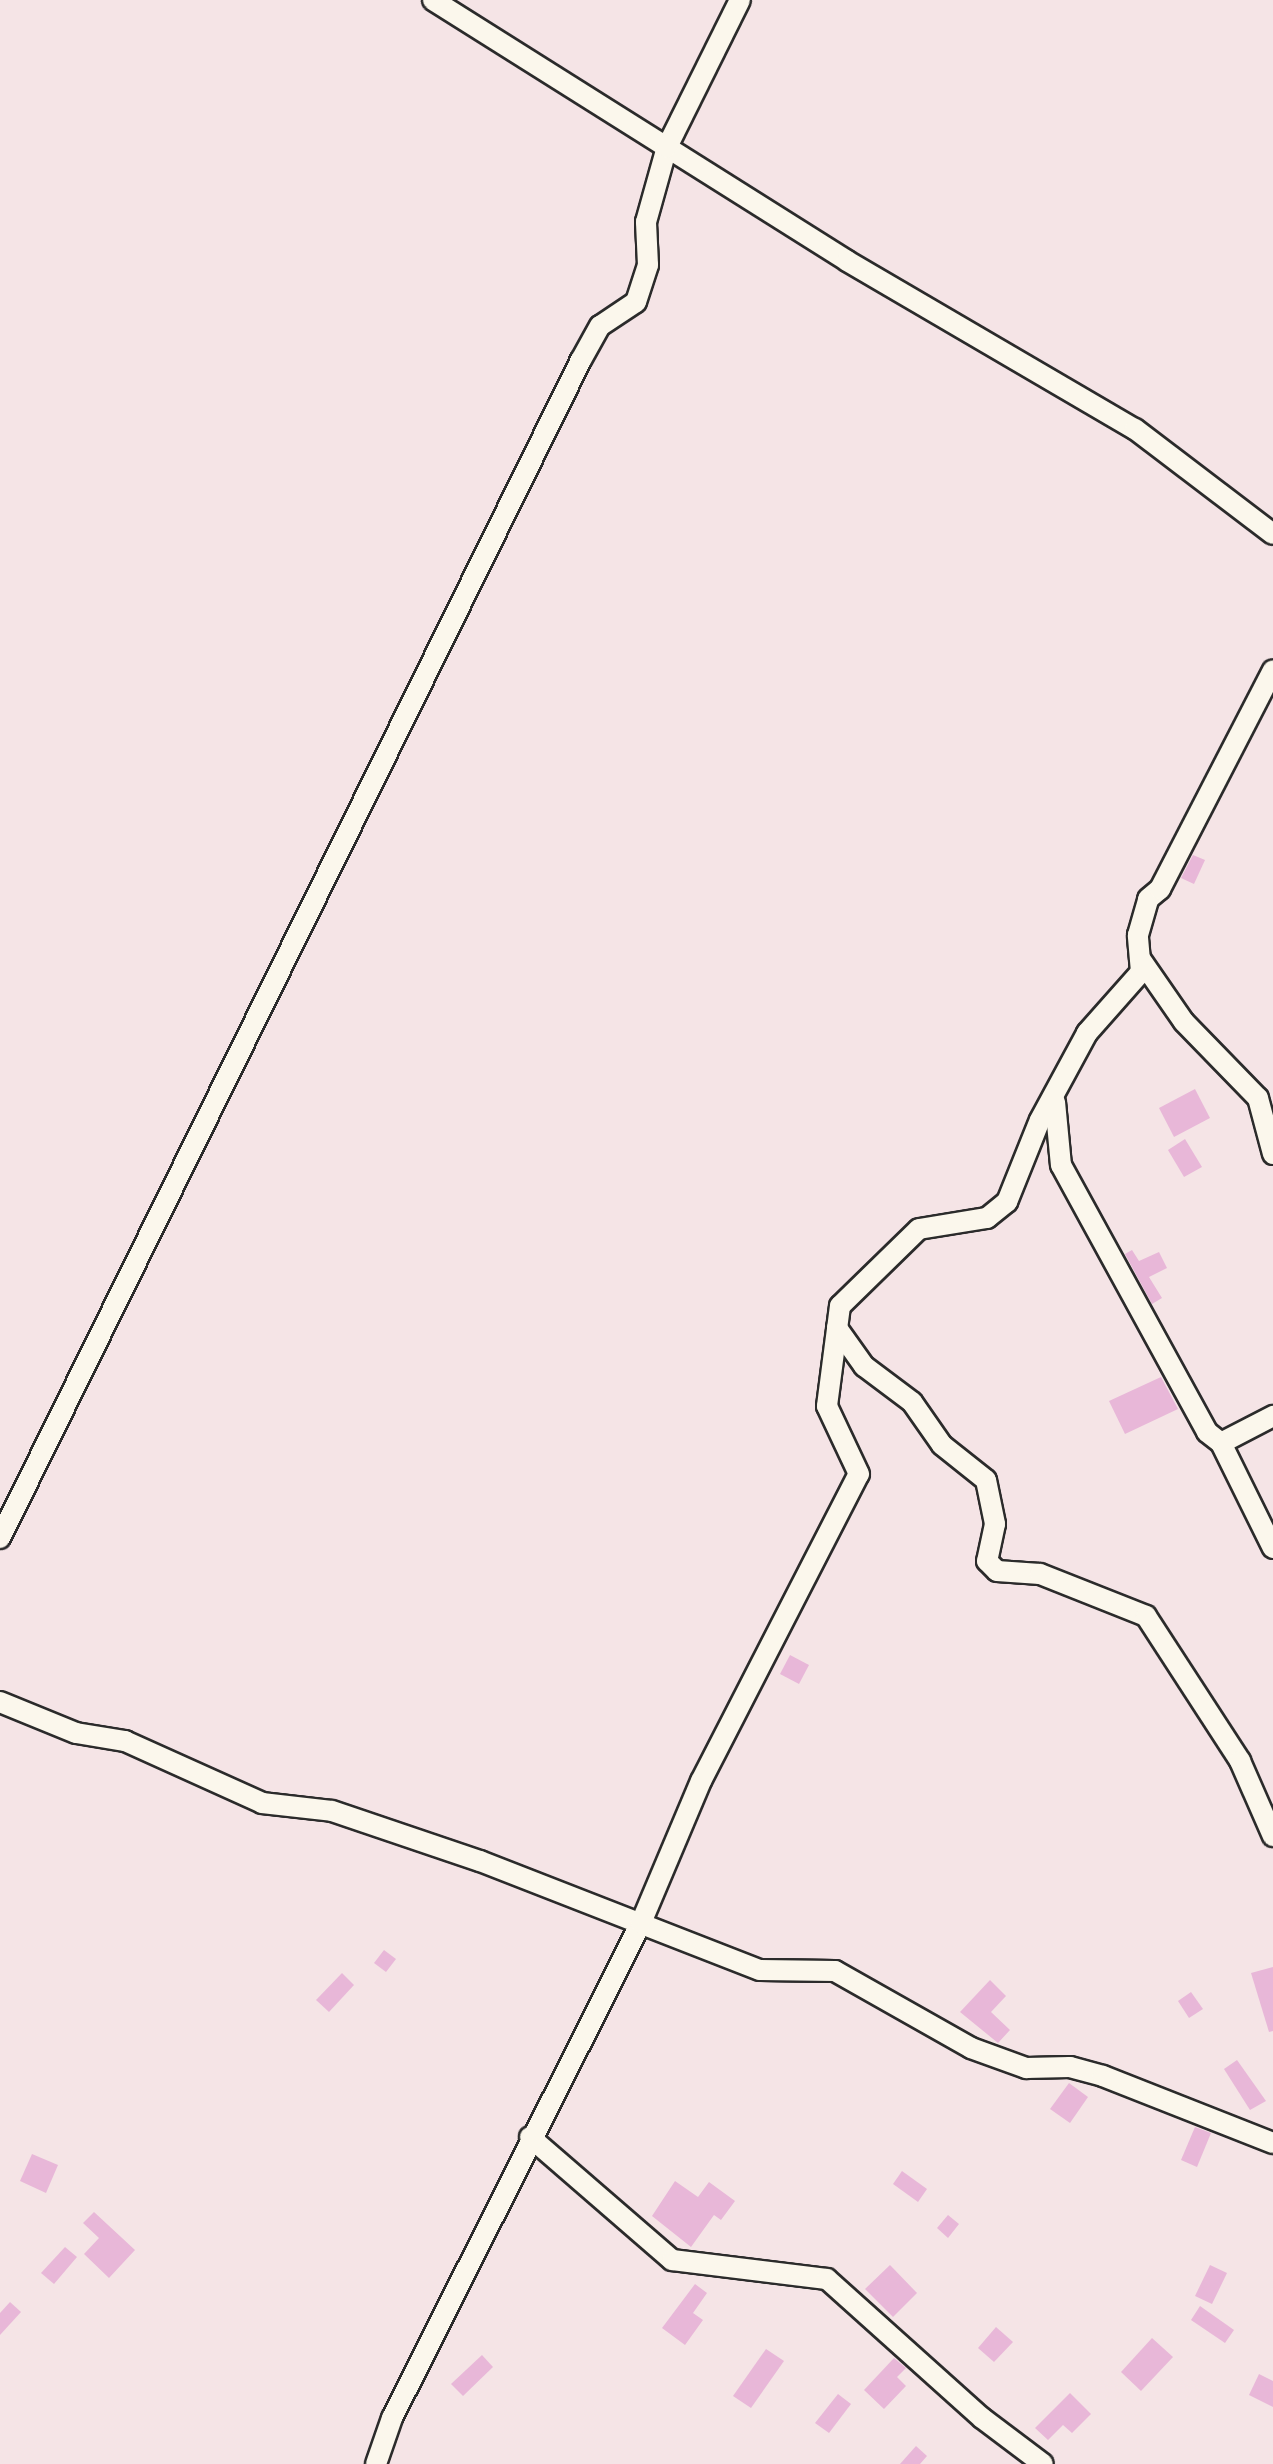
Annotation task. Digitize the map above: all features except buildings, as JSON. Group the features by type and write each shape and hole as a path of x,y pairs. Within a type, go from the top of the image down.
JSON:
{"street":[{"path":"432,0 667,148 1135,429 1273,534"},
{"path":"0,1538 580,360 600,326 636,302 648,266 646,222 667,148 740,0"},
{"path":"376,2464 392,2418 530,2137 642,1923 701,1781 859,1474 826,1406 840,1306 919,1228 1000,1212 1040,1120 1055,1102 1087,1034 1133,986 1141,960 1138,935 1148,899 1160,889 1273,670"},
{"path":"1141,960 1184,1022 1258,1098 1273,1154"},
{"path":"1055,1102 1062,1165 1207,1432 1221,1443 1273,1548"},
{"path":"837,1328 864,1366 912,1402 942,1445 986,1480 995,1524 987,1561 997,1571 1040,1574 1146,1616 1240,1760 1273,1836"},
{"path":"1221,1443 1273,1416"},
{"path":"0,1702 76,1732 125,1741 262,1803 332,1811 760,1970 835,1971 971,2048 1026,2068 1070,2067 1103,2076 1273,2143"},
{"path":"530,2137 672,2260 827,2280 982,2418 1043,2464"}]}
